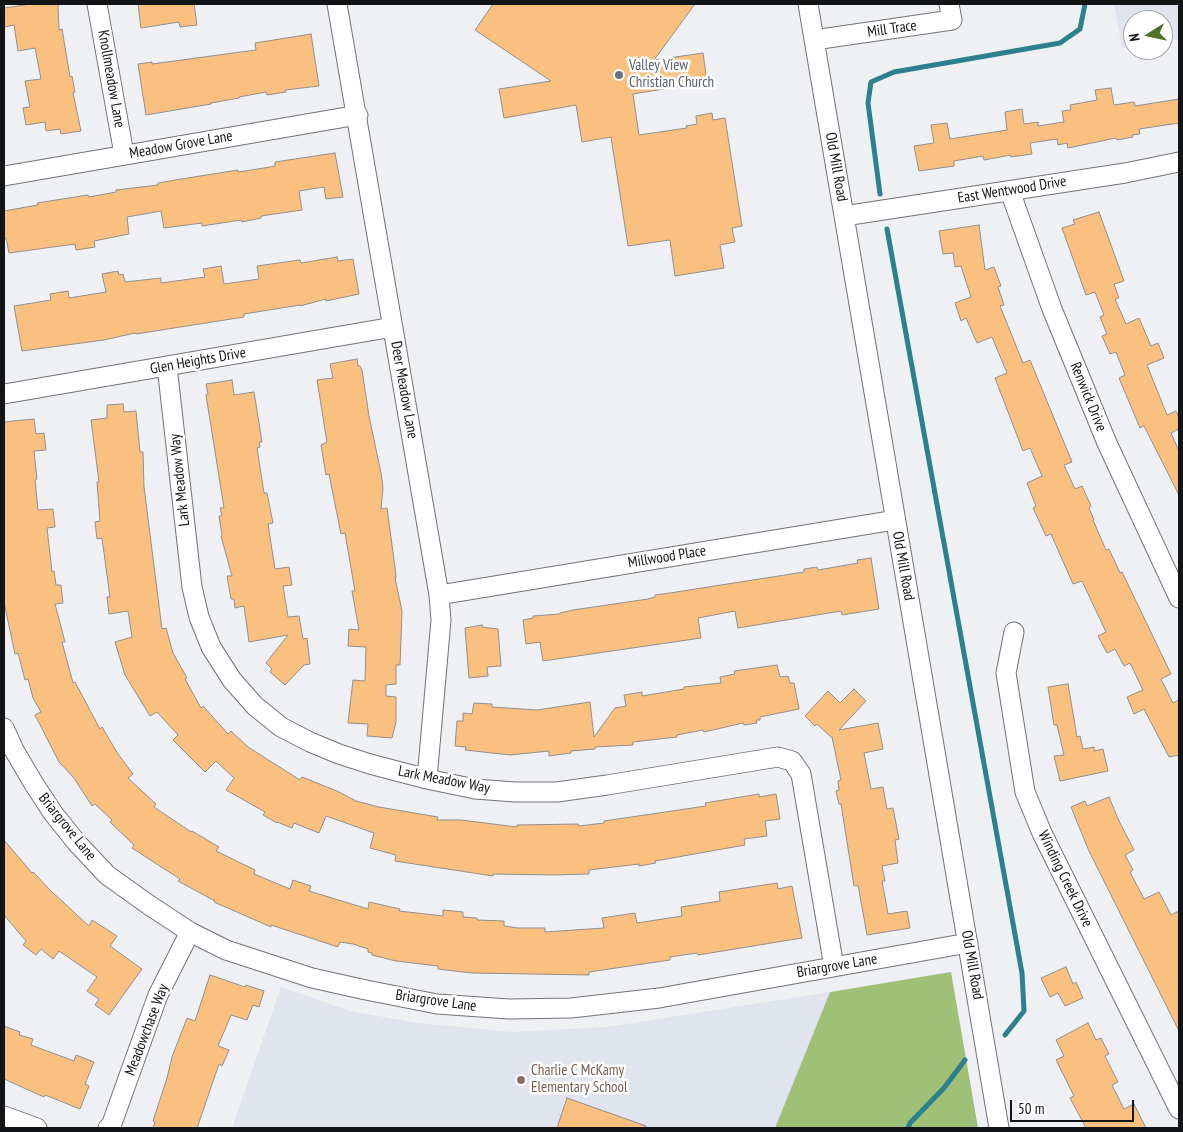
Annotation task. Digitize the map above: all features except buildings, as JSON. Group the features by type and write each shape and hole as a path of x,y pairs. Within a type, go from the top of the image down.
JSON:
{"street":[{"name":"Knollmeadow Lane","path":"97,4 124,154"},
{"name":"Deer Meadow Lane","path":"338,4 439,595 441,620 428,779"},
{"name":"Old Mill Road","path":"808,4 1000,1128"},
{"name":"Mill Trace","path":"814,40 952,20 950,4"},
{"name":"Meadow Grove Lane","path":"4,176 358,115"},
{"name":"East Wentwood Drive","path":"844,216 1125,173 1179,162"},
{"name":"Renwick Drive","path":"1010,191 1052,309 1107,443 1179,598"},
{"name":"Glen Heights Drive","path":"4,394 393,326"},
{"name":"Lark Meadow Way","path":"167,366 192,587 199,617 211,648 232,680 255,706 275,722 310,742 370,764 475,789 515,792 557,792 778,757 792,761 801,774 834,967"},
{"name":"Millwood Place","path":"439,595 895,520"},
{"name":"Winding Creek Drive","path":"1014,632 1006,673 1025,792 1042,833 1179,1109"},
{"name":"Briargrove Lane","path":"4,728 14,750 53,812 77,843 107,875 149,906 190,932 226,950 312,978 437,1004 510,1009 570,1008 660,998 968,943"},
{"name":"Meadowchase Way","path":"108,1128 111,1126 158,995 190,932"},
{"path":"4,1116 37,1128"}],"shaded area":[{"path":"1114,4 1179,4 1179,39 1173,40 1173,10 1123,10 1122,48"},
{"name":"Charlie C McKamy Elementary School","path":"281,987 350,1011 418,1023 512,1032 607,1027 830,992 775,1128 232,1128"}],"green space":[{"path":"951,972 978,1128 775,1128 830,992"}],"waterway":[{"path":"880,194 868,103 871,82 894,72 1060,43 1080,29 1085,4"},
{"path":"887,229 1022,973 1024,1011 1005,1035"},
{"path":"908,1128 910,1123 944,1088 965,1060"}],"place":[{"name":"Valley View Christian Church","path":"619,75"},
{"name":"Charlie C McKamy Elementary School","path":"521,1080"}]}
